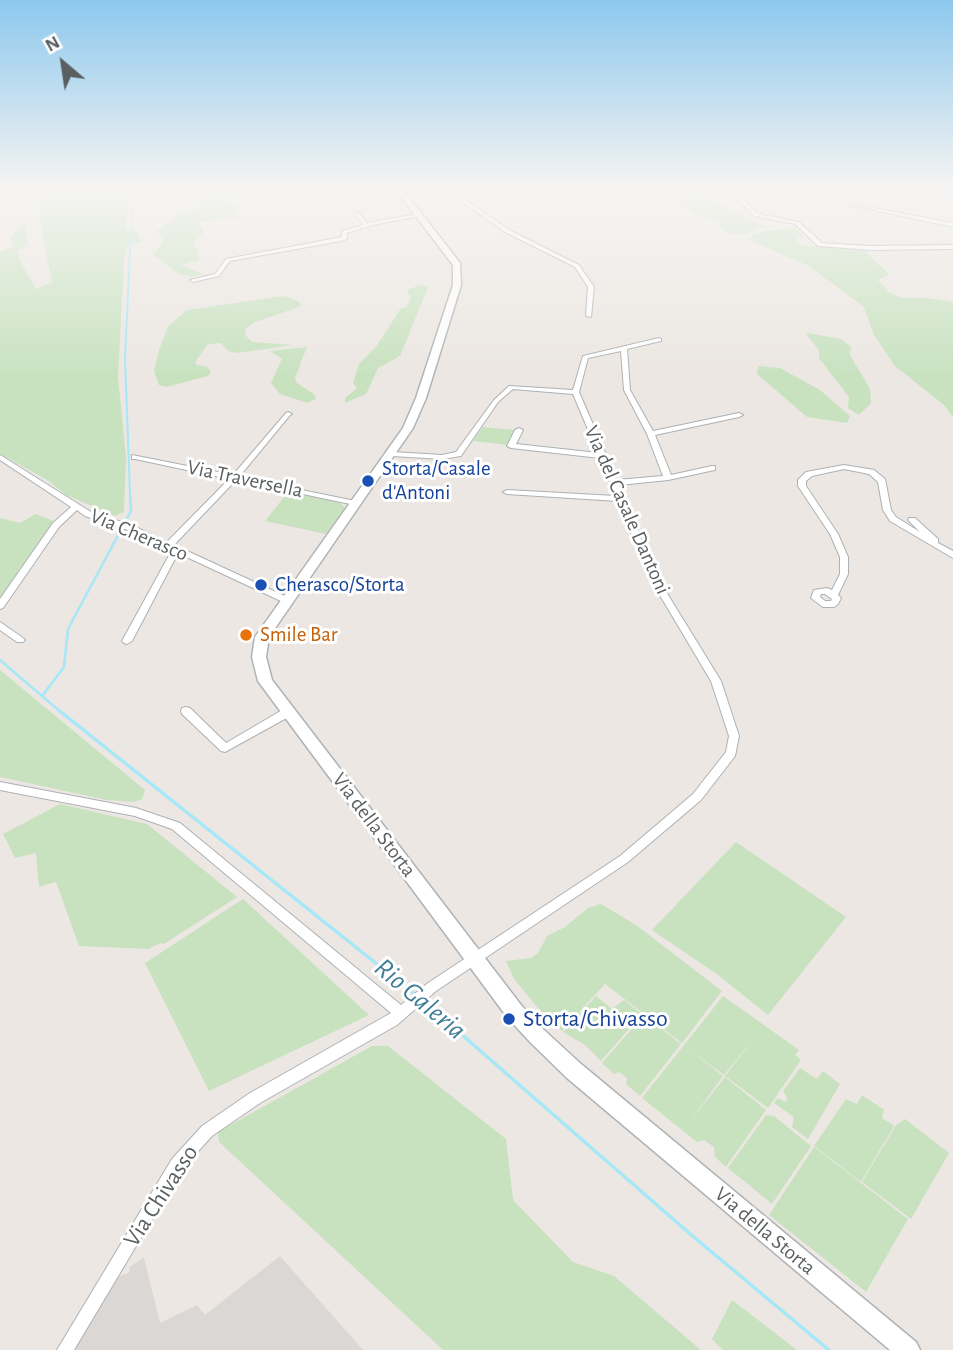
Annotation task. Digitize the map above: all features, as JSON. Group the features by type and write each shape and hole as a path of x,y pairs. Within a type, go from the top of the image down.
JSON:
{"main road":[{"name":"Via della Storta","path":"444,249 457,265 459,277 421,398 392,454 262,637 259,657 265,681 514,1011 567,1065 908,1350"}],"street":[{"path":"192,280 217,275 228,260 287,249"},
{"path":"543,249 577,266 591,287 589,316"},
{"path":"392,454 442,457 458,453 496,401 511,387 576,393 585,357 659,340"},
{"path":"624,348 626,386 651,434 668,478"},
{"name":"Via del Casale Dantoni","path":"476,960 642,846 709,785 734,746 734,736 710,667 656,584 576,393"},
{"path":"127,641 172,548 288,414"},
{"path":"651,434 739,415"},
{"path":"519,430 511,446 603,456"},
{"name":"Via Cherasco","path":"0,457 76,507 128,527 286,600"},
{"name":"Via Traversella","path":"135,457 355,503"},
{"path":"834,594 844,573 844,557 834,534 802,486 802,478 809,474 844,467 872,472 882,481 887,510 893,519 949,553"},
{"path":"613,483 668,478 712,468"},
{"path":"507,492 619,499"},
{"path":"0,606 56,525 76,507"},
{"path":"912,520 949,553"},
{"path":"0,625 20,640"},
{"path":"186,711 225,748 288,712"},
{"path":"0,786 136,812 176,826 402,1014"},
{"name":"Via Chivasso","path":"65,1350 177,1164 198,1139 239,1108 402,1014 432,987 476,960"}],"shaded area":[{"path":"280,1256 363,1350 70,1350 116,1278 130,1272 129,1267 144,1258 160,1323 197,1305 205,1315"}],"green space":[{"path":"21,249 17,251 19,259 36,289 52,282 45,249 127,249 118,377 126,457 124,512 115,516 66,495 49,481 0,454 0,252"},
{"path":"157,249 198,249 200,251 196,254 200,260 181,265 204,274 192,277 179,274 153,254"},
{"path":"770,249 865,251 889,274 878,280 890,293 903,298 953,302 953,417 944,405 895,366 874,335 864,307 807,265"},
{"path":"421,285 428,287 400,356 378,368 366,394 345,403 345,398 357,388 353,383 359,364 376,347 401,308 406,307 411,298 407,290"},
{"path":"284,296 298,301 302,306 255,322 245,329 246,336 253,342 292,345 237,353 228,351 221,343 208,344 195,362 207,367 211,372 208,376 166,387 159,385 154,371 159,350 168,326 187,310"},
{"path":"806,334 841,339 851,347 850,355 870,389 871,403 859,415 848,408 849,397 819,358 819,350"},
{"path":"307,347 295,378 297,383 315,395 316,399 307,403 280,394 271,383 282,359 270,351"},
{"path":"758,366 780,368 820,390 850,416 847,423 807,417 757,374"},
{"path":"483,427 515,430 508,445 473,441"},
{"path":"288,492 339,502 345,508 326,534 265,521"},
{"path":"36,514 54,521 0,598 0,518 20,523"},
{"path":"0,670 145,790 142,799 134,802 107,800 0,777"},
{"path":"60,804 147,824 237,897 164,944 160,943 149,949 79,946 56,882 39,887 36,853 15,858 3,834"},
{"path":"736,842 846,917 768,1015 718,975 652,930"},
{"path":"243,899 369,1015 209,1091 145,963"},
{"path":"601,904 636,925 722,991 682,1043 605,984 562,1031 547,1019 514,979 506,961 531,958 538,953 547,936 565,927 588,908"},
{"path":"596,996 612,1009 624,1000 642,1014 601,1061 585,1045 563,1032"},
{"path":"723,996 799,1050 795,1055 801,1060 768,1108 725,1076 755,1037 724,1075 687,1048 723,1076 689,1123 725,1077 766,1110 726,1167 715,1157 714,1147 704,1140 697,1142 642,1098"},
{"path":"644,1015 681,1044 640,1096 626,1084 627,1078 619,1072 614,1074 602,1063"},
{"path":"372,1046 388,1046 506,1139 513,1200 573,1262 614,1276 701,1350 443,1350 219,1142 218,1132"},
{"path":"800,1068 817,1079 823,1071 840,1084 808,1139 792,1127 794,1117 774,1103 778,1098 785,1102 788,1099 783,1091"},
{"path":"862,1095 884,1110 882,1118 894,1126 861,1182 814,1146 846,1099 857,1104"},
{"path":"766,1115 774,1116 811,1146 772,1204 728,1168"},
{"path":"905,1119 949,1153 911,1219 862,1182 896,1125"},
{"path":"814,1147 908,1219 866,1292 769,1215"},
{"path":"732,1300 797,1350 723,1350 712,1339"}],"waterway":[{"path":"130,249 125,359 130,494"},
{"path":"42,696 64,667 68,629 131,511 130,493"},
{"name":"Rio Galeria","path":"0,660 42,696"},
{"name":"Rio Galeria","path":"42,696 63,714"},
{"name":"Rio Galeria","path":"61,712 417,996"},
{"name":"Rio Galeria","path":"422,1000 689,1233 829,1350"}],"place":[{"name":"Storta/Casale d'Antoni","path":"368,481"},
{"name":"Cherasco/Storta","path":"261,585"},
{"name":"Smile Bar","path":"246,635"},
{"name":"Storta/Chivasso","path":"509,1019"}]}
